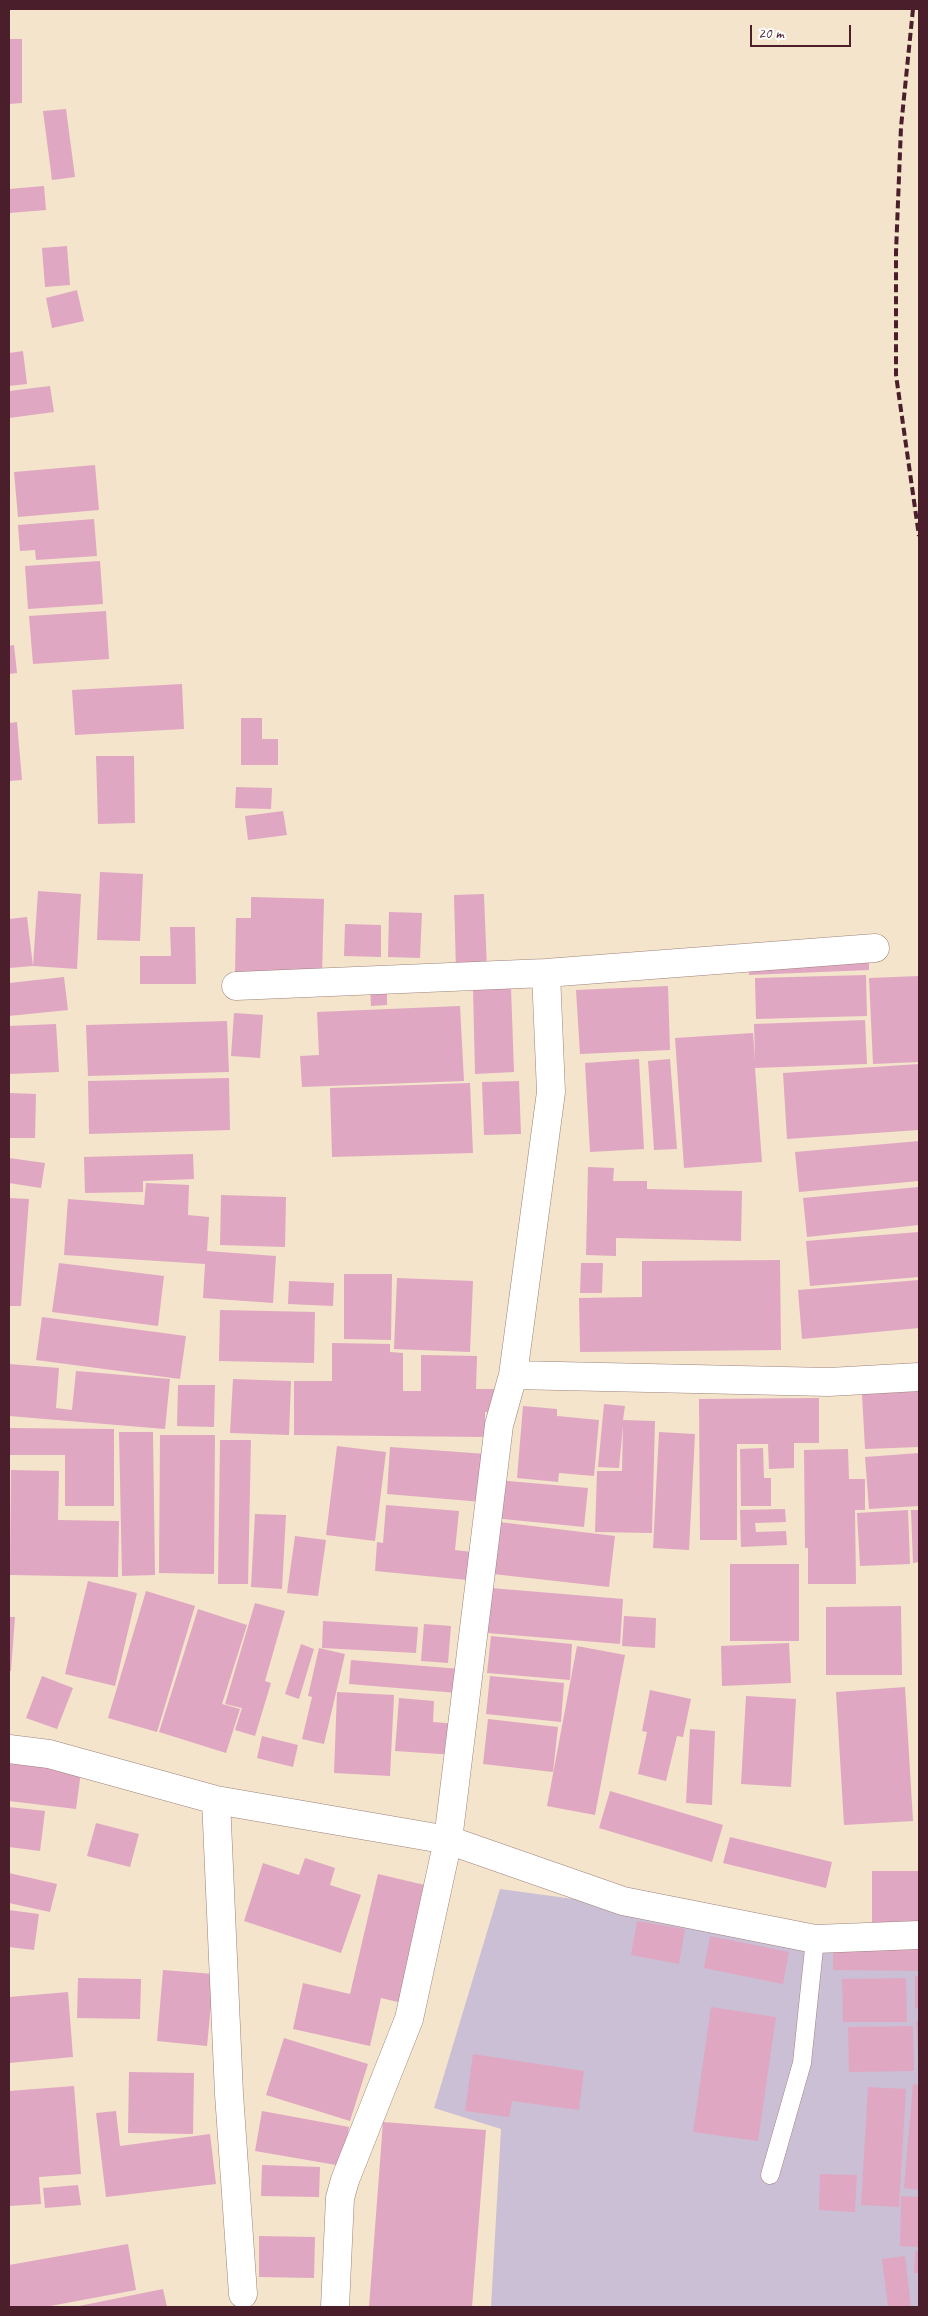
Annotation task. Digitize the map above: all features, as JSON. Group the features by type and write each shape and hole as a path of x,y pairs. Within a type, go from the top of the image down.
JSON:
{"street":[{"path":"236,986 546,973 875,948"},
{"path":"335,2307 340,2198 345,2180 409,2019 448,1840 499,1425 513,1375 551,1092 546,973"},
{"path":"513,1375 829,1382 919,1377"},
{"path":"9,1749 49,1754 216,1800 448,1840 623,1901 815,1939 919,1936"},
{"path":"216,1800 229,2094 243,2294"}],"lane":[{"path":"770,2176 802,2063 815,1939"}],"shaded area":[{"path":"500,1889 801,1930 919,1934 919,2307 491,2307 501,2129 434,2108"}],"building":[{"path":"9,39 22,39 22,103 9,104"},
{"path":"66,109 75,177 52,180 43,111"},
{"path":"44,186 46,210 9,213 9,189"},
{"path":"67,246 70,285 45,287 42,248"},
{"path":"77,290 84,321 52,328 46,298"},
{"path":"23,351 27,384 9,386 9,353"},
{"path":"50,386 54,412 9,418 9,391"},
{"path":"95,465 99,510 18,517 14,472"},
{"path":"94,519 97,556 36,560 35,550 20,551 18,525"},
{"path":"100,561 103,604 28,609 25,566"},
{"path":"106,611 109,659 33,664 29,616"},
{"path":"14,645 17,673 9,674 9,646"},
{"path":"182,684 184,729 75,735 72,690"},
{"path":"241,718 262,718 262,739 278,739 278,765 241,765"},
{"path":"17,722 22,780 9,781 9,723"},
{"path":"96,756 134,756 135,823 98,824"},
{"path":"236,787 272,788 271,809 235,808"},
{"path":"283,811 287,835 248,840 245,816"},
{"path":"100,872 143,874 140,941 97,940"},
{"path":"38,891 81,894 77,969 33,966"},
{"path":"484,894 487,970 456,971 454,895"},
{"path":"251,897 324,899 322,976 235,974 236,918 251,918"},
{"path":"389,912 422,913 420,958 388,957"},
{"path":"27,917 33,966 9,968 9,919"},
{"path":"345,924 381,925 381,957 344,956"},
{"path":"170,927 195,927 196,984 140,984 140,956 171,956"},
{"path":"869,956 869,970 749,975 749,961"},
{"path":"866,975 867,1016 756,1019 755,978"},
{"path":"919,976 919,1062 873,1064 869,978"},
{"path":"64,977 68,1010 9,1016 9,983"},
{"path":"370,986 387,986 387,1005 371,1006"},
{"path":"668,986 670,1050 580,1054 576,990"},
{"path":"511,987 514,1072 475,1074 473,988"},
{"path":"460,1006 464,1081 302,1087 300,1056 319,1055 317,1012"},
{"path":"234,1013 263,1015 260,1058 231,1056"},
{"path":"865,1020 867,1064 755,1068 762,1162 684,1168 675,1038 753,1033 755,1061 754,1024"},
{"path":"227,1021 229,1072 88,1076 86,1025"},
{"path":"56,1024 59,1072 9,1074 9,1026"},
{"path":"639,1059 644,1149 590,1152 585,1063"},
{"path":"670,1059 677,1149 654,1150 648,1061"},
{"path":"919,1064 919,1130 787,1139 783,1073"},
{"path":"229,1078 230,1130 89,1134 88,1081"},
{"path":"519,1081 521,1134 484,1135 482,1082"},
{"path":"470,1083 473,1153 332,1157 330,1088"},
{"path":"9,1093 36,1094 35,1138 9,1138"},
{"path":"919,1141 919,1181 799,1192 795,1152"},
{"path":"193,1154 194,1179 143,1181 143,1192 85,1193 84,1157"},
{"path":"9,1158 45,1163 41,1188 9,1183"},
{"path":"588,1167 614,1168 613,1181 647,1181 647,1189 742,1191 741,1241 616,1238 616,1256 586,1255"},
{"path":"146,1183 189,1185 188,1215 209,1217 207,1251 276,1256 273,1303 203,1298 205,1264 64,1255 68,1199 144,1205"},
{"path":"919,1187 919,1225 807,1237 803,1198"},
{"path":"221,1195 286,1197 285,1247 220,1245"},
{"path":"9,1198 29,1199 21,1306 9,1306"},
{"path":"919,1232 919,1277 810,1286 806,1241"},
{"path":"780,1260 781,1350 580,1352 579,1298 642,1297 642,1261"},
{"path":"59,1263 164,1276 158,1326 52,1312"},
{"path":"581,1263 603,1263 602,1293 580,1293"},
{"path":"344,1274 392,1274 391,1340 344,1339"},
{"path":"397,1278 473,1281 470,1352 394,1349"},
{"path":"919,1280 919,1328 802,1339 798,1290"},
{"path":"289,1281 334,1283 333,1306 288,1304"},
{"path":"220,1310 315,1312 314,1363 219,1361"},
{"path":"42,1317 186,1336 180,1379 36,1360"},
{"path":"332,1343 390,1344 390,1352 403,1353 403,1391 421,1391 421,1355 477,1356 476,1389 496,1389 495,1412 485,1412 485,1437 294,1435 294,1381 332,1381"},
{"path":"9,1364 59,1368 56,1408 72,1410 76,1371 170,1379 165,1429 9,1416"},
{"path":"233,1379 291,1381 289,1435 230,1433"},
{"path":"178,1385 215,1385 214,1427 177,1426"},
{"path":"919,1391 919,1447 865,1449 862,1394"},
{"path":"819,1398 819,1443 794,1443 794,1468 769,1469 768,1444 737,1444 737,1540 700,1540 699,1399"},
{"path":"604,1404 625,1406 623,1420 655,1421 652,1533 595,1532 597,1471 622,1471 623,1425 619,1468 598,1467"},
{"path":"523,1406 557,1409 557,1416 599,1420 594,1476 559,1473 558,1482 517,1478"},
{"path":"9,1428 114,1429 114,1506 65,1506 65,1455 9,1455"},
{"path":"119,1432 153,1432 155,1575 122,1576"},
{"path":"659,1432 695,1434 689,1550 653,1548"},
{"path":"160,1435 215,1435 214,1574 159,1573"},
{"path":"220,1440 251,1440 248,1584 218,1584"},
{"path":"337,1446 386,1452 375,1541 326,1535"},
{"path":"390,1447 486,1454 482,1502 387,1494"},
{"path":"763,1448 764,1478 771,1478 771,1506 741,1506 740,1449"},
{"path":"848,1449 849,1479 865,1479 865,1510 855,1510 856,1584 808,1584 808,1548 805,1548 804,1450"},
{"path":"919,1453 919,1506 869,1509 865,1457"},
{"path":"11,1470 59,1471 58,1520 119,1521 118,1577 10,1575"},
{"path":"497,1480 588,1488 584,1527 493,1518"},
{"path":"386,1505 459,1511 455,1550 481,1553 478,1581 375,1571 377,1542 383,1543"},
{"path":"785,1509 786,1522 755,1523 756,1532 786,1531 787,1545 741,1547 740,1510"},
{"path":"908,1510 910,1564 860,1566 857,1513"},
{"path":"911,1510 919,1510 919,1562 913,1563"},
{"path":"255,1514 286,1515 282,1589 251,1587"},
{"path":"491,1521 615,1536 609,1587 484,1573"},
{"path":"295,1536 326,1540 318,1596 287,1593"},
{"path":"730,1564 799,1564 799,1641 730,1641"},
{"path":"88,1581 137,1593 115,1686 65,1674"},
{"path":"491,1588 623,1599 620,1644 487,1633"},
{"path":"146,1591 195,1606 157,1732 108,1718"},
{"path":"255,1603 285,1611 265,1681 271,1683 255,1736 235,1730 242,1708 225,1704"},
{"path":"901,1606 902,1675 826,1675 826,1607"},
{"path":"198,1609 247,1625 222,1704 240,1709 226,1753 159,1732"},
{"path":"624,1616 656,1618 655,1648 622,1646"},
{"path":"9,1617 15,1617 11,1671 9,1671"},
{"path":"323,1621 418,1627 416,1653 322,1648"},
{"path":"424,1624 451,1626 448,1663 421,1661"},
{"path":"491,1636 572,1644 570,1680 487,1673"},
{"path":"789,1643 791,1683 722,1686 721,1646"},
{"path":"301,1644 314,1649 299,1699 285,1694"},
{"path":"577,1646 625,1655 595,1815 547,1806"},
{"path":"319,1648 345,1654 324,1744 302,1739 312,1697 308,1696"},
{"path":"351,1660 460,1669 458,1693 349,1684"},
{"path":"42,1676 73,1688 57,1729 26,1718"},
{"path":"490,1676 564,1683 561,1722 486,1714"},
{"path":"905,1687 913,1821 844,1825 836,1692"},
{"path":"650,1690 691,1699 683,1737 677,1736 666,1781 638,1774 647,1732 642,1731"},
{"path":"337,1692 394,1695 390,1776 334,1773"},
{"path":"746,1696 796,1699 791,1787 741,1784"},
{"path":"399,1698 434,1701 433,1722 457,1724 455,1755 395,1751"},
{"path":"488,1719 558,1727 553,1772 483,1764"},
{"path":"690,1729 715,1731 712,1805 686,1803"},
{"path":"262,1736 298,1745 293,1767 257,1758"},
{"path":"9,1763 81,1772 76,1809 9,1801"},
{"path":"610,1791 723,1825 712,1862 599,1828"},
{"path":"9,1807 45,1811 40,1851 9,1847"},
{"path":"96,1823 139,1834 130,1867 87,1856"},
{"path":"730,1837 832,1862 826,1888 723,1863"},
{"path":"305,1858 335,1868 330,1885 361,1895 341,1953 244,1921 263,1863 299,1875"},
{"path":"872,1871 919,1871 919,1925 872,1925"},
{"path":"9,1873 57,1884 50,1912 9,1903"},
{"path":"378,1874 429,1886 402,2003 381,1998 370,2046 293,2029 303,1983 350,1994"},
{"path":"9,1910 39,1914 34,1950 9,1947"},
{"path":"637,1921 685,1929 679,1964 631,1955"},
{"path":"710,1936 789,1952 783,1984 704,1968"},
{"path":"833,1941 919,1943 919,1971 833,1970"},
{"path":"163,1970 214,1974 207,2046 157,2041"},
{"path":"915,1976 919,1976 919,2008 915,2008"},
{"path":"78,1978 141,1979 140,2019 77,2018"},
{"path":"906,1978 907,2022 843,2022 842,1979"},
{"path":"68,1992 73,2057 9,2063 9,1997"},
{"path":"711,2007 776,2017 758,2141 693,2132"},
{"path":"916,2021 919,2021 919,2053 918,2053"},
{"path":"913,2026 914,2071 849,2072 848,2027"},
{"path":"284,2038 368,2064 350,2121 266,2095"},
{"path":"473,2054 584,2071 579,2110 512,2101 509,2117 465,2111"},
{"path":"129,2072 194,2073 193,2134 128,2133"},
{"path":"913,2084 919,2085 919,2190 904,2188"},
{"path":"74,2086 81,2174 39,2177 41,2204 9,2206 9,2091"},
{"path":"868,2087 906,2089 899,2207 861,2205"},
{"path":"116,2111 120,2146 210,2134 216,2184 106,2197 96,2113"},
{"path":"262,2111 349,2127 342,2166 255,2151"},
{"path":"383,2122 486,2130 472,2307 369,2307"},
{"path":"262,2165 320,2167 319,2197 261,2196"},
{"path":"820,2174 857,2175 855,2212 819,2210"},
{"path":"78,2185 81,2205 45,2208 43,2188"},
{"path":"901,2196 919,2197 919,2247 900,2246"},
{"path":"259,2236 315,2237 314,2278 259,2277"},
{"path":"128,2244 136,2290 45,2307 9,2307 9,2265"},
{"path":"915,2251 919,2251 919,2273 914,2273"},
{"path":"905,2256 911,2307 888,2307 882,2259"},
{"path":"163,2289 167,2307 79,2307 79,2306"}],"railway":[{"path":"913,9 901,127 896,252 896,375 919,536"}]}
